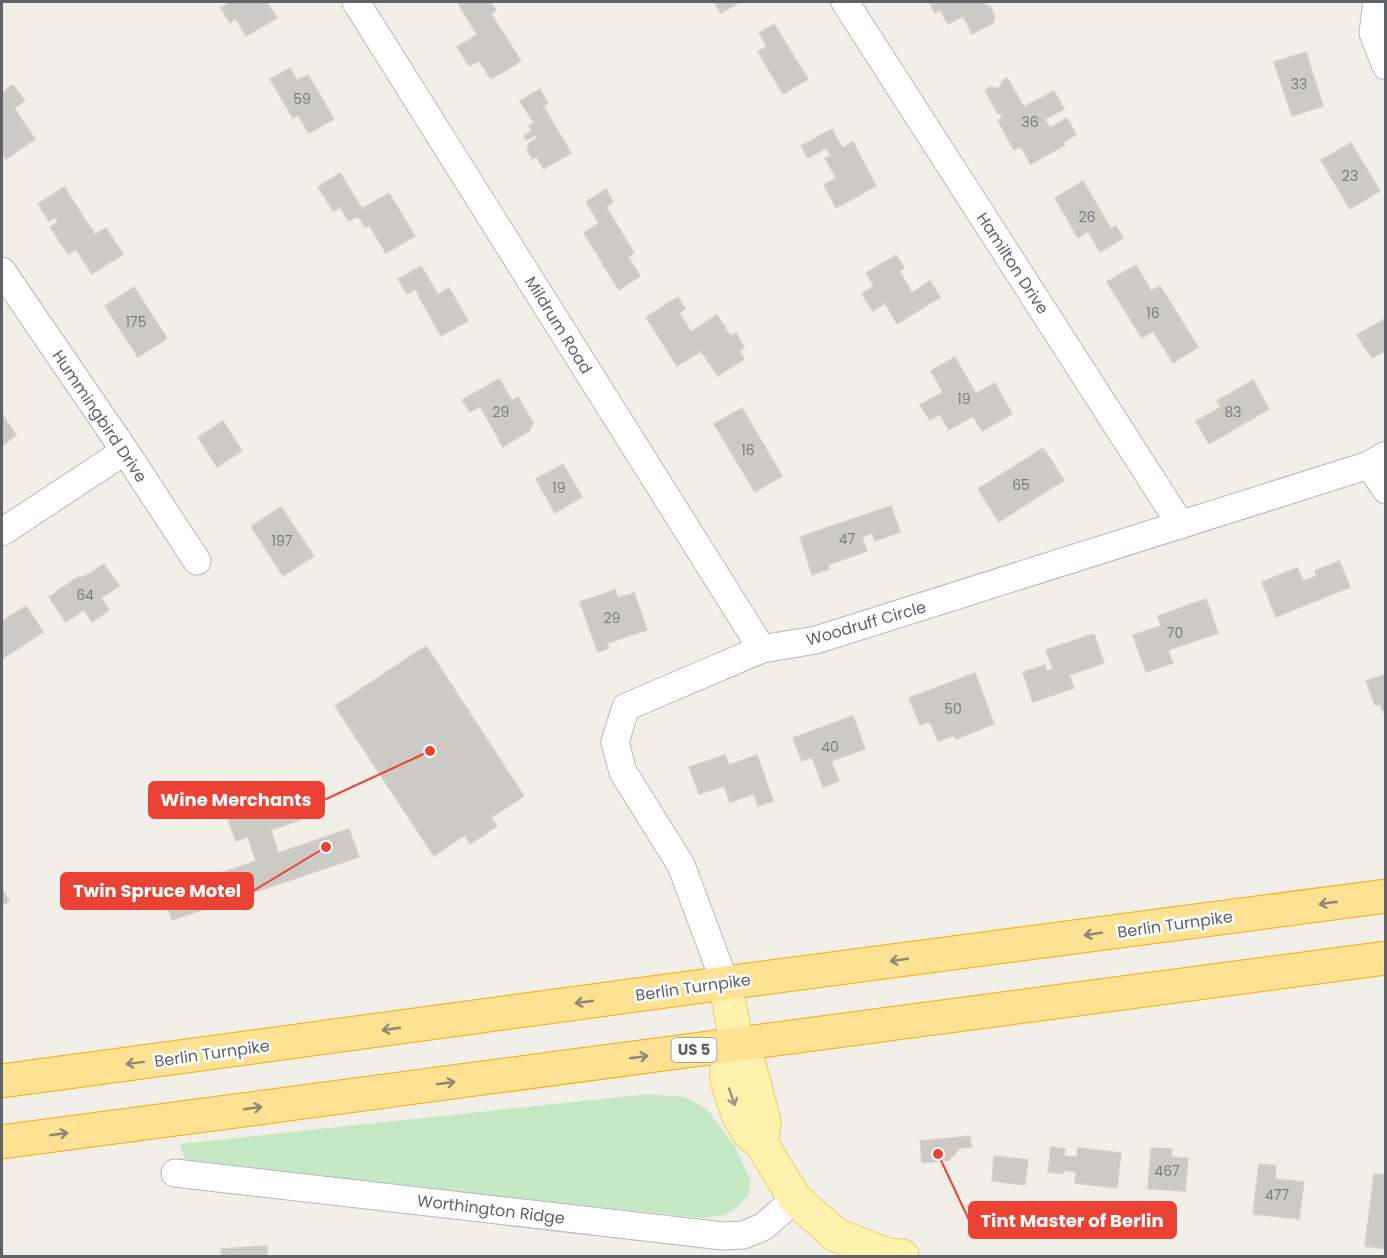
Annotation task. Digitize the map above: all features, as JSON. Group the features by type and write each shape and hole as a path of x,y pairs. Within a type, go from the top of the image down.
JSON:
{"highway":[{"name":"Berlin Turnpike","path":"2,1081 1386,896"},
{"name":"US 5","path":"2,1142 1386,958"}],"main road":[{"path":"725,983 737,1044 727,1062 727,1081 739,1117 749,1132 761,1143 795,1199 836,1235 888,1255 902,1257"}],"street":[{"name":"Mildrum Road","path":"356,2 762,649"},
{"name":"Hamilton Drive","path":"844,2 1181,525"},
{"path":"1377,2 1373,33 1386,66"},
{"name":"Hummingbird Drive","path":"2,271 197,561"},
{"path":"2,532 124,451"},
{"name":"Woodruff Circle","path":"725,983 681,865 623,772 615,742 626,707 762,649 816,640 1181,525 1377,460 1386,490"},
{"name":"Worthington Ridge","path":"175,1173 723,1236 743,1235 763,1227 795,1199"}],"green space":[{"path":"648,1094 684,1097 707,1109 734,1145 751,1181 749,1193 739,1206 725,1215 704,1218 187,1165 180,1144"}],"building":[{"path":"225,2 267,2 277,18 246,36 236,19 230,23 221,8 227,5"},
{"path":"490,2 496,10 491,14 521,61 491,79 479,61 469,66 457,47 477,35 458,3"},
{"path":"714,2 740,2 721,13"},
{"path":"929,2 984,2 990,6 995,17 993,23 972,34 963,16 948,24 940,10 935,13"},
{"path":"774,24 808,79 783,94 758,52 767,46 759,33"},
{"path":"1306,52 1323,106 1292,116 1274,62"},
{"path":"290,68 297,81 308,75 334,119 309,133 298,115 293,118 270,79"},
{"path":"1007,78 1024,107 1054,91 1064,109 1045,119 1050,128 1067,118 1076,135 1063,142 1065,145 1031,164 1021,147 1014,150 998,121 1002,117 985,90 991,87 999,89 1002,81"},
{"path":"13,85 25,101 14,108 35,139 6,159 2,152 2,93"},
{"path":"540,89 548,103 543,106 571,153 544,169 537,157 532,159 527,150 529,143 537,138 535,135 527,140 524,136 532,131 529,126 534,123 520,101"},
{"path":"832,129 842,148 853,142 876,186 836,208 824,185 836,178 825,158 831,156 826,148 808,158 801,146"},
{"path":"1351,143 1380,191 1350,209 1321,160"},
{"path":"340,173 362,209 389,193 415,236 386,253 369,225 365,227 358,216 349,221 340,207 333,211 318,187"},
{"path":"1083,181 1111,229 1116,226 1123,238 1100,252 1088,231 1078,238 1055,198"},
{"path":"64,187 95,235 106,228 123,254 92,274 76,249 68,254 50,227 58,222 55,217 49,221 38,204"},
{"path":"606,189 613,202 606,207 634,253 628,257 640,276 619,290 584,233 599,223 586,202"},
{"path":"896,255 904,268 899,271 912,293 930,281 940,297 897,324 885,303 873,311 862,294 874,286 866,273"},
{"path":"1136,265 1151,291 1160,286 1198,347 1173,363 1153,331 1142,338 1107,282"},
{"path":"421,266 438,295 449,288 468,321 441,336 415,289 407,294 398,279"},
{"path":"134,287 166,337 165,340 138,357 105,306"},
{"path":"678,297 685,309 679,313 691,332 717,315 730,336 736,333 744,347 739,351 744,359 718,376 701,351 677,366 646,317"},
{"path":"1386,318 1386,350 1372,358 1357,335"},
{"path":"955,357 976,394 995,383 1012,414 982,431 973,416 949,430 940,414 930,420 920,405 943,392 931,371"},
{"path":"499,379 512,401 518,397 533,423 529,431 503,447 480,406 470,412 462,400"},
{"path":"1253,380 1269,409 1209,444 1196,421 1221,407 1217,401"},
{"path":"742,408 782,476 755,492 714,424"},
{"path":"2,414 16,435 2,446"},
{"path":"223,421 242,451 217,467 198,437"},
{"path":"1043,448 1064,480 999,522 978,489"},
{"path":"563,464 582,497 555,513 536,479"},
{"path":"891,506 900,532 875,541 872,533 862,537 867,551 828,565 829,569 812,575 800,537"},
{"path":"281,507 314,556 283,576 252,528 253,525"},
{"path":"1339,561 1350,587 1276,617 1262,582 1297,568 1303,581 1317,576 1315,571"},
{"path":"104,564 119,586 101,598 109,610 92,622 84,610 66,622 49,597 78,577 84,577"},
{"path":"615,590 618,598 634,593 647,630 607,643 609,648 598,652 580,602"},
{"path":"1206,599 1218,633 1168,650 1173,663 1146,672 1133,635 1161,626 1158,616"},
{"path":"26,606 43,632 2,659 2,621"},
{"path":"1094,634 1104,663 1069,675 1074,688 1033,702 1023,672 1045,665 1047,671 1053,669 1046,650"},
{"path":"426,646 524,796 491,818 497,826 470,844 465,835 434,856 335,706"},
{"path":"975,673 994,724 956,739 955,735 938,741 930,722 920,725 909,698"},
{"path":"1386,674 1386,718 1380,704 1375,705 1366,681"},
{"path":"853,716 865,749 831,761 839,781 823,787 812,757 802,761 793,738"},
{"path":"725,755 729,765 757,755 773,801 758,806 754,794 730,802 724,786 699,794 689,767"},
{"path":"288,784 300,820 271,830 278,853 349,829 359,857 172,920 163,893 256,861 248,837 236,841 223,806"},
{"path":"2,888 9,901 2,905"},
{"path":"970,1136 971,1147 960,1148 949,1160 922,1163 920,1141"},
{"path":"1051,1147 1065,1149 1064,1156 1077,1157 1078,1148 1121,1153 1117,1188 1075,1183 1076,1172 1063,1170 1063,1174 1048,1172"},
{"path":"1151,1148 1172,1149 1171,1157 1188,1158 1185,1191 1148,1189"},
{"path":"994,1156 1028,1160 1025,1185 992,1181"},
{"path":"1259,1164 1276,1166 1275,1179 1304,1182 1299,1219 1253,1214"},
{"path":"1374,1174 1386,1175 1386,1249 1365,1246"},
{"path":"267,1246 267,1256 222,1256 221,1249"}],"place":[{"name":"Wine Merchants","path":"430,751"},
{"name":"Twin Spruce Motel","path":"326,847"},
{"name":"Tint Master of Berlin","path":"938,1154"}]}
